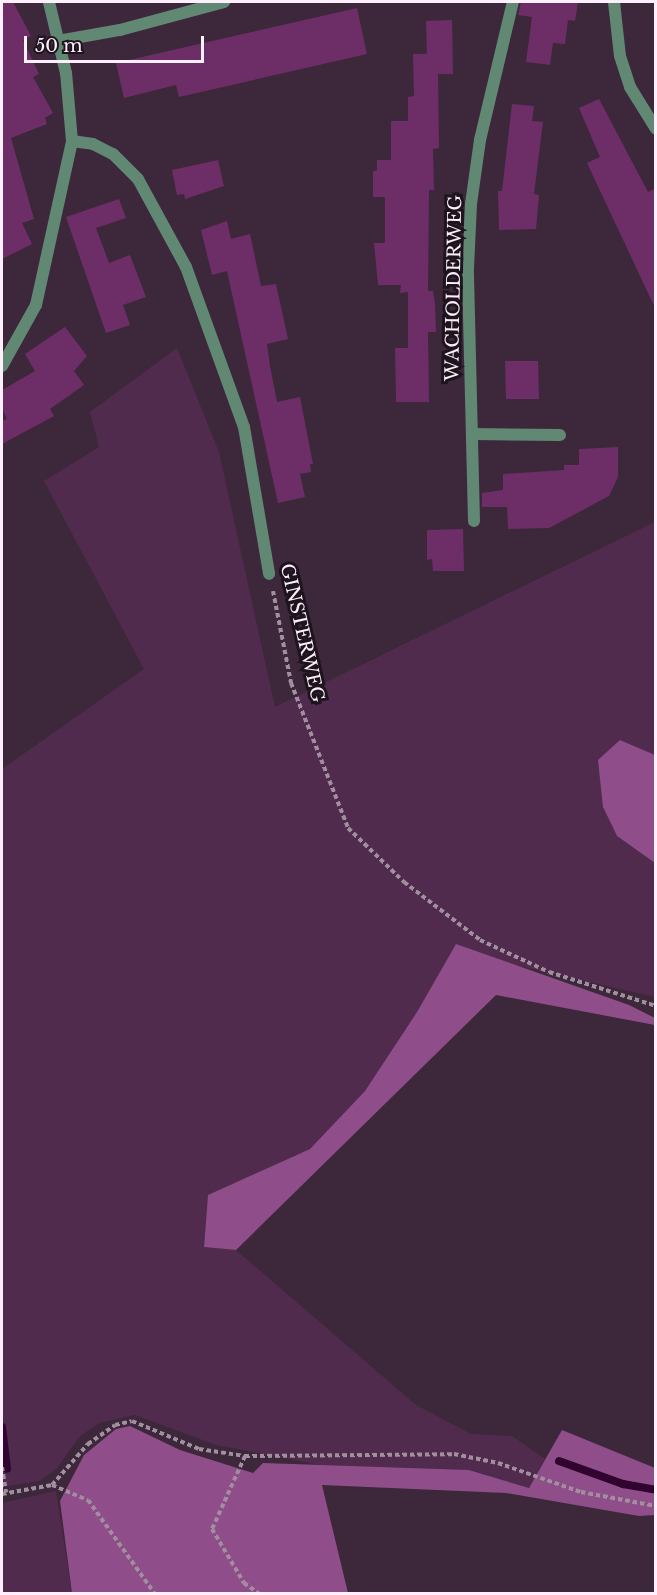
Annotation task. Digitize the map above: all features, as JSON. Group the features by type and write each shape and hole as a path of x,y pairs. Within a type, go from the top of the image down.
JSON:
{"street":[{"path":"2,366 36,305 72,141 72,114 49,2"},
{"path":"58,41 120,30 224,2"},
{"name":"WACHOLDERWEG","path":"474,521 471,204 480,140 513,2"},
{"path":"614,2 620,56 630,87 656,129"},
{"name":"GINSTERWEG","path":"72,141 93,144 113,154 138,179 186,267 244,427 269,574"},
{"path":"472,434 560,435"}],"path":[{"name":"GINSTERWEG","path":"269,574 291,683 348,828 404,882 480,940 549,972 656,1006"},
{"path":"52,1485 88,1444 115,1425 132,1421 199,1449 244,1456 453,1454 498,1462 581,1492 656,1506"},
{"path":"244,1456 212,1529 244,1583 260,1593"},
{"path":"2,1467 4,1494 52,1485 88,1500 155,1593"}],"shaded area":[{"path":"177,348 219,452 275,707 655,522 655,755 620,740 603,807 617,836 655,863 655,997 506,963 456,944 417,1012 365,1091 310,1149 208,1195 204,1247 236,1250 416,1405 471,1434 512,1436 545,1459 529,1488 471,1470 321,1465 216,1445 135,1415 99,1423 80,1436 57,1468 40,1481 2,1487 2,769 144,669 44,481 99,447 90,412"},
{"path":"620,740 655,755 655,863 617,836 603,807 598,760"},
{"path":"456,944 629,1005 655,1018 655,1025 496,995 236,1250 204,1247 208,1195 310,1149 365,1091 417,1012"},
{"path":"130,1426 180,1450 253,1473 263,1463 469,1470 529,1488 562,1430 655,1468 655,1515 639,1516 506,1493 322,1485 348,1593 72,1593 60,1501 84,1455 116,1429"},
{"path":"56,1491 72,1593 2,1593 2,1503"}],"building":[{"path":"2,2 13,2 31,36 23,40 39,74 33,77 53,113 45,118 47,124 11,138 34,219 22,223 32,244 2,259"},
{"path":"521,2 578,2 575,21 568,20 565,44 553,43 550,65 526,62 532,17 518,15"},
{"path":"357,8 367,54 179,97 176,85 124,98 116,63"},
{"path":"452,20 453,74 438,74 439,148 433,149 434,190 429,190 428,291 433,291 436,332 428,332 429,402 396,402 395,348 408,348 408,292 400,293 401,285 378,285 374,243 385,243 385,197 373,197 373,171 377,171 377,160 391,160 391,121 408,121 408,97 414,96 413,54 427,54 426,21"},
{"path":"599,99 648,192 656,188 656,310 587,163 600,157 579,108"},
{"path":"512,104 534,106 532,121 543,122 534,194 539,195 536,229 499,230 498,191 502,191"},
{"path":"218,160 224,186 185,199 184,194 177,195 172,170"},
{"path":"119,199 126,218 96,228 109,263 130,255 146,297 123,305 130,325 106,333 66,217"},
{"path":"227,221 231,239 250,234 261,286 276,284 288,339 267,344 277,402 300,397 313,464 310,464 311,472 300,474 305,497 278,503 227,271 212,275 201,230"},
{"path":"65,327 87,356 74,371 84,385 50,409 54,416 2,444 2,421 7,419 2,408 2,390 35,371 25,354"},
{"path":"505,361 538,361 539,399 506,399"},
{"path":"618,447 618,477 609,496 549,528 508,529 507,507 482,507 482,493 503,490 503,474 564,470 564,465 579,465 579,449"},
{"path":"463,529 464,571 433,571 432,559 427,560 427,530"}],"waterway":[{"path":"2,1427 7,1469"},
{"path":"559,1461 623,1484 656,1490"}]}
